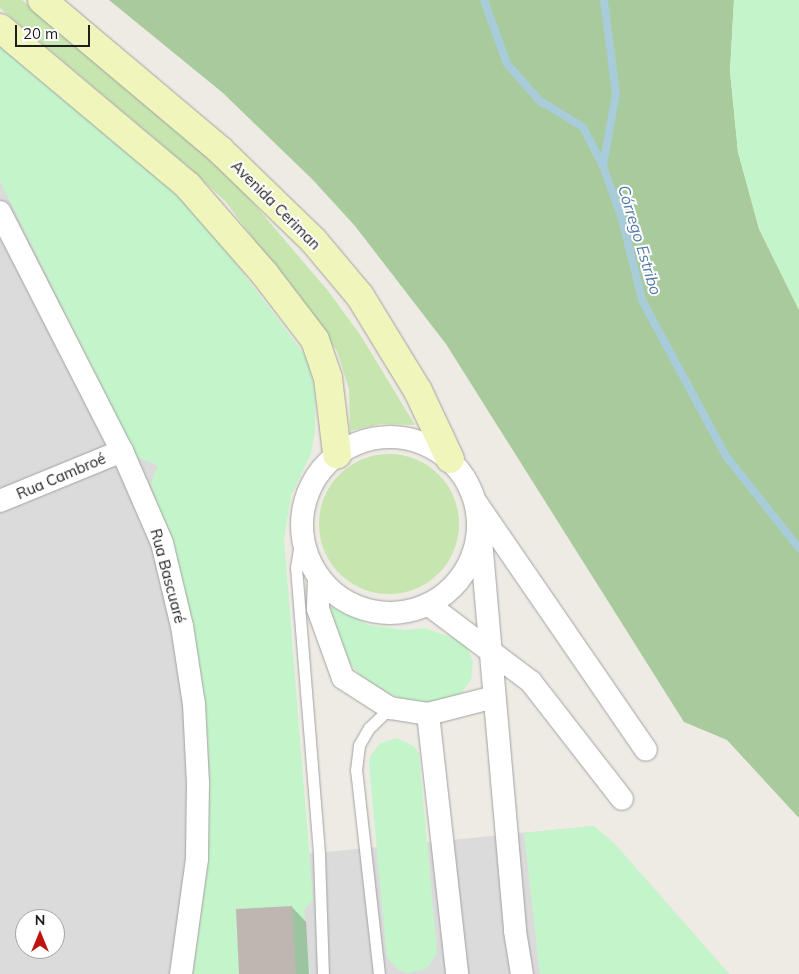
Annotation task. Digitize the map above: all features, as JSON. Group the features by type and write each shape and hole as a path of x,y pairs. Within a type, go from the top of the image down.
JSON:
{"street":[{"name":"Avenida Ceriman","path":"42,0 220,150 313,240 360,296 418,391 450,459"},
{"path":"0,28 188,186 264,273 315,340 329,388 337,454"},
{"name":"Rua Bascuaré","path":"0,212 122,451 162,543 182,626 194,704 197,859 181,974"},
{"path":"478,511 474,554 457,584 429,605 400,612 369,610 341,598 319,578 307,555 302,530 305,501 317,475 337,454 364,441 394,437 424,443 450,459 466,479 478,511 646,750"},
{"name":"Rua Cambroé","path":"0,501 122,451"},
{"path":"478,511 514,931 522,974"},
{"path":"319,578 318,609 343,678 390,708 428,714 494,697"},
{"path":"429,605 531,682 622,799"},
{"path":"428,714 457,974"}],"lane":[{"path":"302,530 296,567 319,855 323,974"},
{"path":"379,974 356,770 359,745 364,736 390,708"}],"shaded area":[{"path":"0,68 177,512 234,861 594,826 614,843 729,974 0,974"}],"green space":[{"path":"0,0 22,0 207,157 248,197 329,292 361,336 415,425 380,424 350,431 349,389 337,351 226,202 191,169 0,8"},
{"path":"109,0 734,0 730,71 738,152 759,229 799,310 799,818 727,740 684,722 446,344 355,226 313,180 223,93"},
{"path":"734,0 799,0 799,310 759,228 738,152 730,71"},
{"path":"0,42 183,199 215,236 307,358 315,391 315,432 311,454 291,496 284,539 313,900 304,910 310,974 193,974 207,874 210,769 198,652 186,595 151,483 158,466 136,456 0,181"},
{"path":"389,454 403,455 416,459 438,475 454,497 458,510 458,538 454,551 438,573 416,589 403,593 389,594 375,593 362,589 340,573 324,551 320,538 319,524 320,510 324,497 340,475 362,459 375,455"},
{"path":"329,606 369,625 405,630 424,628 459,640 466,645 473,662 471,681 458,696 431,703 413,702 380,691 365,681 343,655"},
{"path":"396,738 414,746 419,754 437,953 426,969 408,973 399,970 387,958 369,765 370,757 379,744"},
{"path":"594,826 614,843 729,974 540,974 524,833"}],"building":[{"path":"292,906 296,974 239,974 236,909"}],"waterway":[{"name":"Córrego Estribo","path":"484,0 507,64 540,101 583,127 603,166 622,219 642,300 726,456 799,548"},
{"path":"603,166 616,94 604,0"}]}
